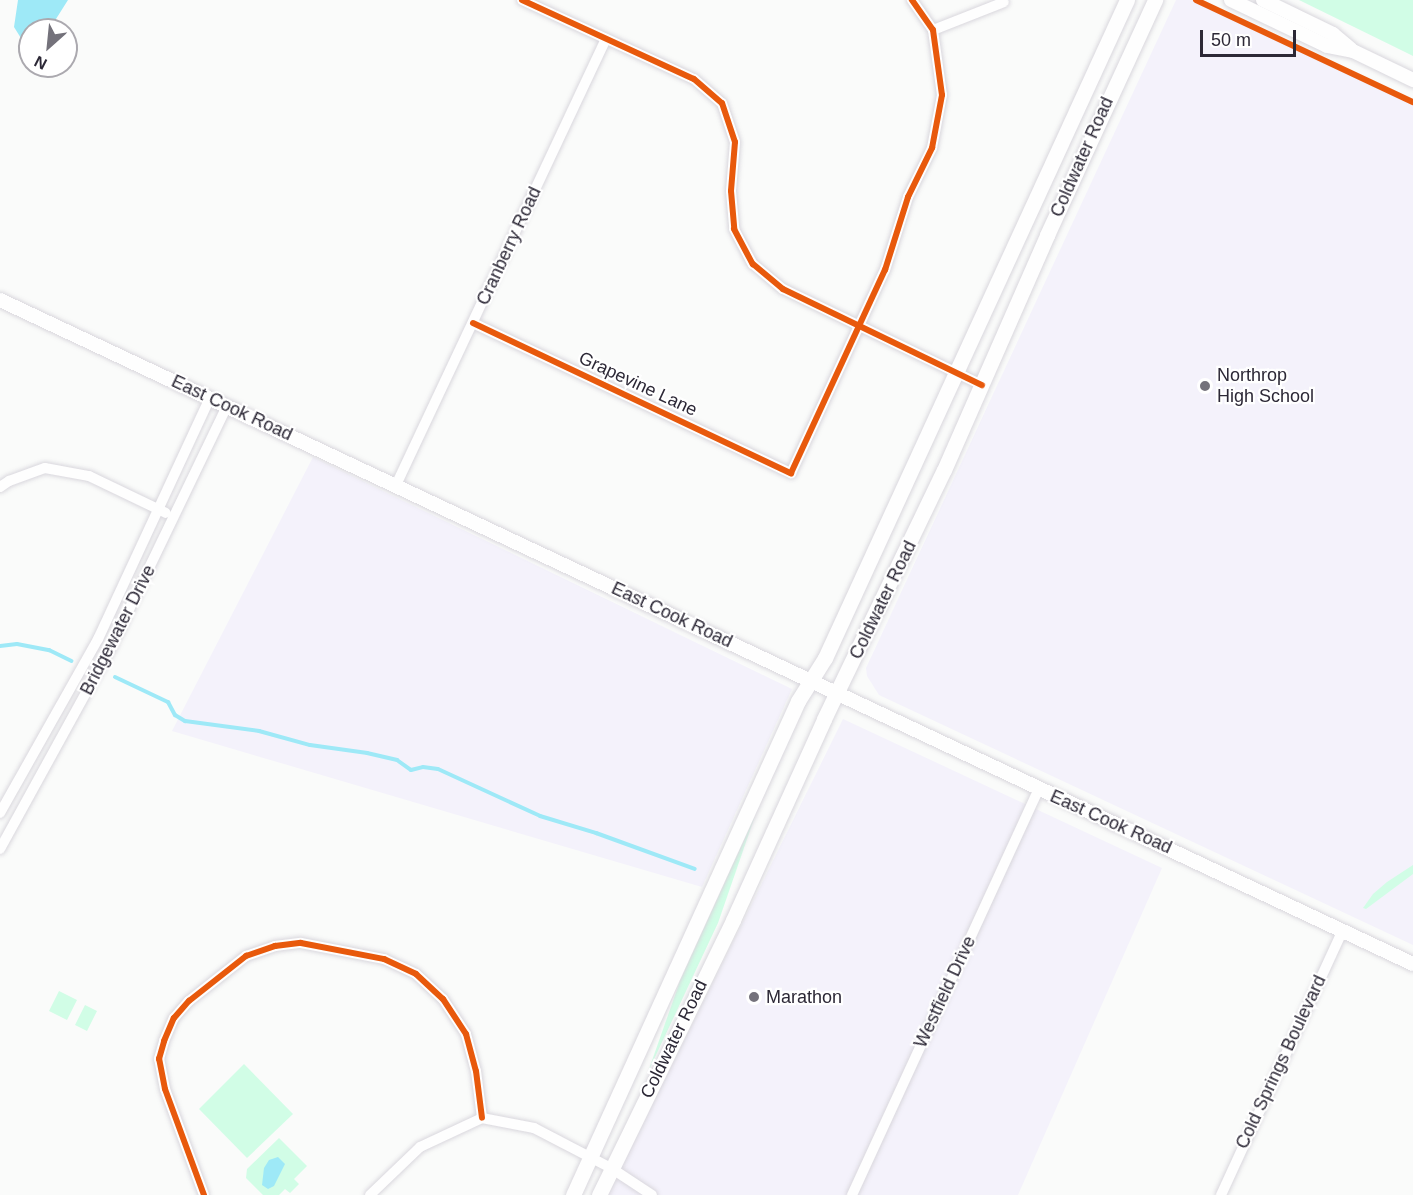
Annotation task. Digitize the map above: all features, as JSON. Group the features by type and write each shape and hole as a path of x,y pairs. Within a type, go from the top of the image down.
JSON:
{"main road":[{"name":"Coldwater Road","path":"573,1195 798,701 840,626 1127,0"},
{"name":"Coldwater Road","path":"598,1195 733,920 837,693 899,568 1155,0"},
{"path":"1231,0 1327,46 1353,51"},
{"path":"1263,0 1333,34 1353,51 1413,80"},
{"name":"East Cook Road","path":"0,300 811,680 1038,790 1413,964"}],"street":[{"path":"522,0 694,79 722,103 735,142 731,190 734,229 753,264 783,289 982,385"},
{"path":"860,326 885,270 908,197 932,148 942,95 933,30 912,0"},
{"path":"933,30 1004,2"},
{"name":"Cranberry Road","path":"396,486 606,39"},
{"name":"Grapevine Lane","path":"473,322 791,473 860,326"},
{"name":"Bridgewater Drive","path":"0,813 98,639 160,510 210,398"},
{"name":"Bridgewater Drive","path":"0,849 111,648 227,406"},
{"path":"0,487 9,481 45,468 89,476 174,517"},
{"name":"Westfield Drive","path":"852,1195 1038,790"},
{"name":"Cold Springs Boulevard","path":"1221,1195 1343,930"},
{"path":"204,1195 165,1089 159,1059 164,1041 174,1018 189,1001 246,956 275,946 301,944 384,959 416,974 442,999 466,1034 476,1071 482,1118"},
{"path":"370,1195 420,1147 482,1118 534,1128 611,1168 652,1195"}],"shaded area":[{"name":"Northrop High School","path":"1176,0 1192,0 1413,105 1413,945 879,695 867,676 866,668"},
{"path":"313,457 792,689 702,887 172,731"},
{"path":"843,719 1162,868 1018,1195 608,1195"}],"green space":[{"path":"1299,0 1413,0 1413,56 1405,52"},
{"path":"755,816 718,923 648,1072 680,981"},
{"path":"1413,865 1413,874 1366,909 1363,908 1373,894"},
{"path":"59,991 77,1000 67,1020 49,1011"},
{"path":"85,1005 97,1011 87,1031 75,1025"},
{"path":"244,1064 293,1114 247,1158 199,1109"},
{"path":"279,1138 307,1166 294,1179 299,1184 290,1193 285,1189 279,1195 263,1195 246,1178 247,1169"}],"water":[{"path":"18,0 68,0 57,18 18,18 18,33 14,27"},
{"path":"278,1157 285,1164 274,1186 268,1189 262,1185 264,1168 269,1160"}],"waterway":[{"path":"0,646 17,644 49,650 72,661"},
{"path":"115,677 168,702 175,715 185,721 259,731 310,745 367,753 397,760 411,770 423,767 438,769 540,816 596,833 695,869"}],"cycle path":[{"path":"522,0 694,79 722,103 735,142 731,191 734,229 753,264 783,289 982,385"},
{"path":"473,323 791,473 885,270 908,197 932,148 942,95 933,30 912,0"},
{"path":"1196,0 1413,102"},
{"path":"204,1195 165,1089 159,1059 164,1041 174,1018 189,1001 246,956 275,946 301,943 384,959 416,974 443,999 466,1034 476,1071 482,1118"}],"place":[{"name":"Northrop High School","path":"1205,386"},
{"name":"Marathon","path":"754,997"}]}
